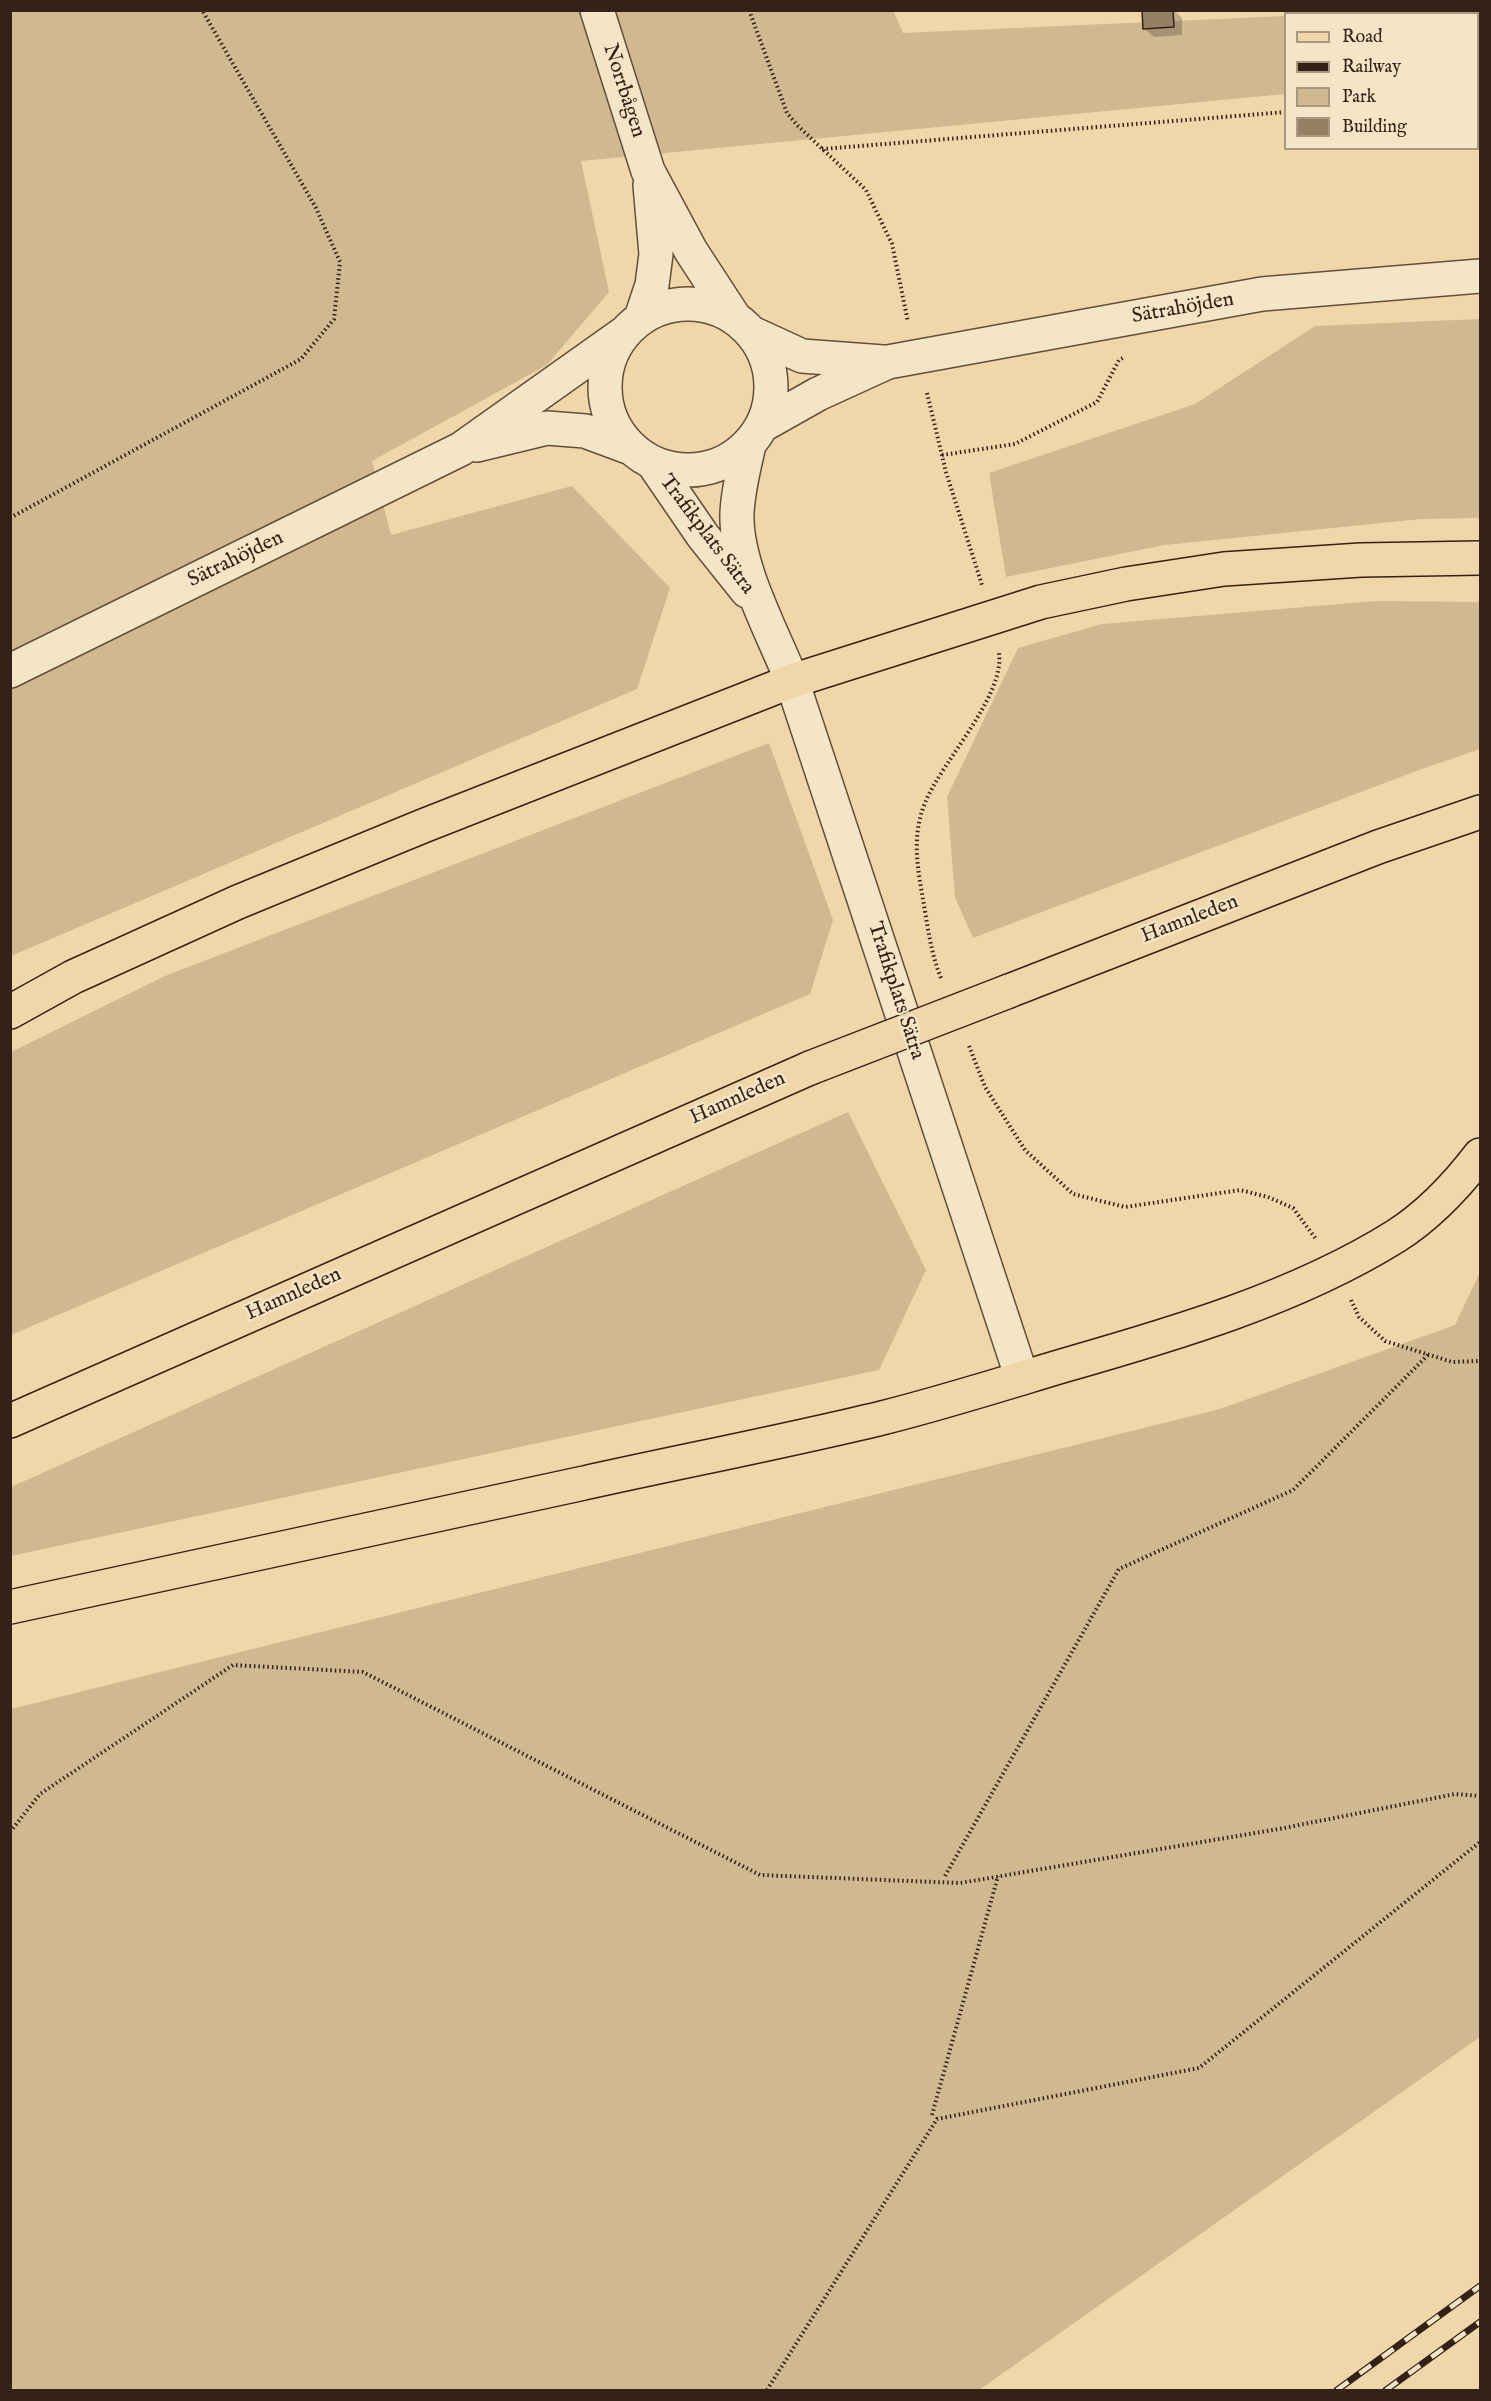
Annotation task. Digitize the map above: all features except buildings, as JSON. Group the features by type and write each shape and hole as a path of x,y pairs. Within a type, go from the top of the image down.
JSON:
{"main road":[{"path":"10,1012 73,977 238,902 434,821 792,681 1041,602 1126,584 1236,568 1361,560 1480,558"},
{"name":"Hamnleden","path":"10,1421 810,1068 1378,847 1480,812"},
{"path":"10,1607 884,1418 1132,1346 1243,1308 1354,1259 1398,1234 1432,1208 1462,1179 1480,1155"}],"street":[{"name":"Norrbågen","path":"597,10 648,171 691,251 743,325"},
{"name":"Norrbågen","path":"632,326 652,285 656,254 648,171"},
{"name":"Sätrahöjden","path":"756,435 818,394 888,362 1262,294 1480,276"},
{"path":"687,303 711,307 743,325 765,354 771,377 771,401 756,435 728,460 704,469 678,470 642,455 616,428 607,405 605,380 609,364 632,326 663,307 687,303"},
{"name":"Sätrahöjden","path":"743,325 802,356 888,362"},
{"name":"Sätrahöjden","path":"10,671 461,449 632,326"},
{"name":"Sätrahöjden","path":"461,449 547,428 585,431 642,455"},
{"name":"Trafikplats Sätra","path":"756,435 737,515 741,549 760,607 792,681 1022,1378"},
{"name":"Trafikplats Sätra","path":"642,455 760,607"}],"path":[{"path":"10,518 301,359 334,319 340,262 316,208 202,10"},
{"path":"749,10 787,113 866,190 892,244 908,322"},
{"path":"822,149 1284,112"},
{"path":"942,455 1015,444 1097,402 1119,360 1123,358"},
{"path":"925,383 942,455 983,589"},
{"path":"1347,1291 1359,1317 1385,1341 1452,1362 1480,1361"},
{"path":"945,1876 1119,1569 1293,1490 1428,1355"},
{"path":"10,1832 40,1794 233,1665 363,1672 760,1875 960,1883 1284,1828 1455,1794 1480,1796"},
{"path":"767,2391 937,2119 1199,2068 1480,1842"},
{"path":"932,2115 998,1876"}],"green space":[{"path":"893,10 903,33 1284,16 1284,94 581,161 609,292 547,365 372,461 391,535 572,486 670,588 637,689 11,956 11,11"},
{"path":"1480,11 1480,76 1479,12 1374,12"},
{"path":"1480,319 1480,518 1421,519 1165,545 1006,577 989,473 1195,404 1315,326"},
{"path":"1376,601 1480,602 1480,749 973,938 955,897 947,797 1018,648 1102,624"},
{"path":"769,743 833,920 810,994 11,1335 11,1052 165,976"},
{"path":"848,1112 926,1270 879,1370 11,1556 11,1487"},
{"path":"1480,1272 1480,2037 979,2390 11,2390 11,1709 1220,1409 1455,1325"}],"railway":[{"path":"1337,2390 1480,2286"},
{"path":"1386,2390 1480,2322"}]}
